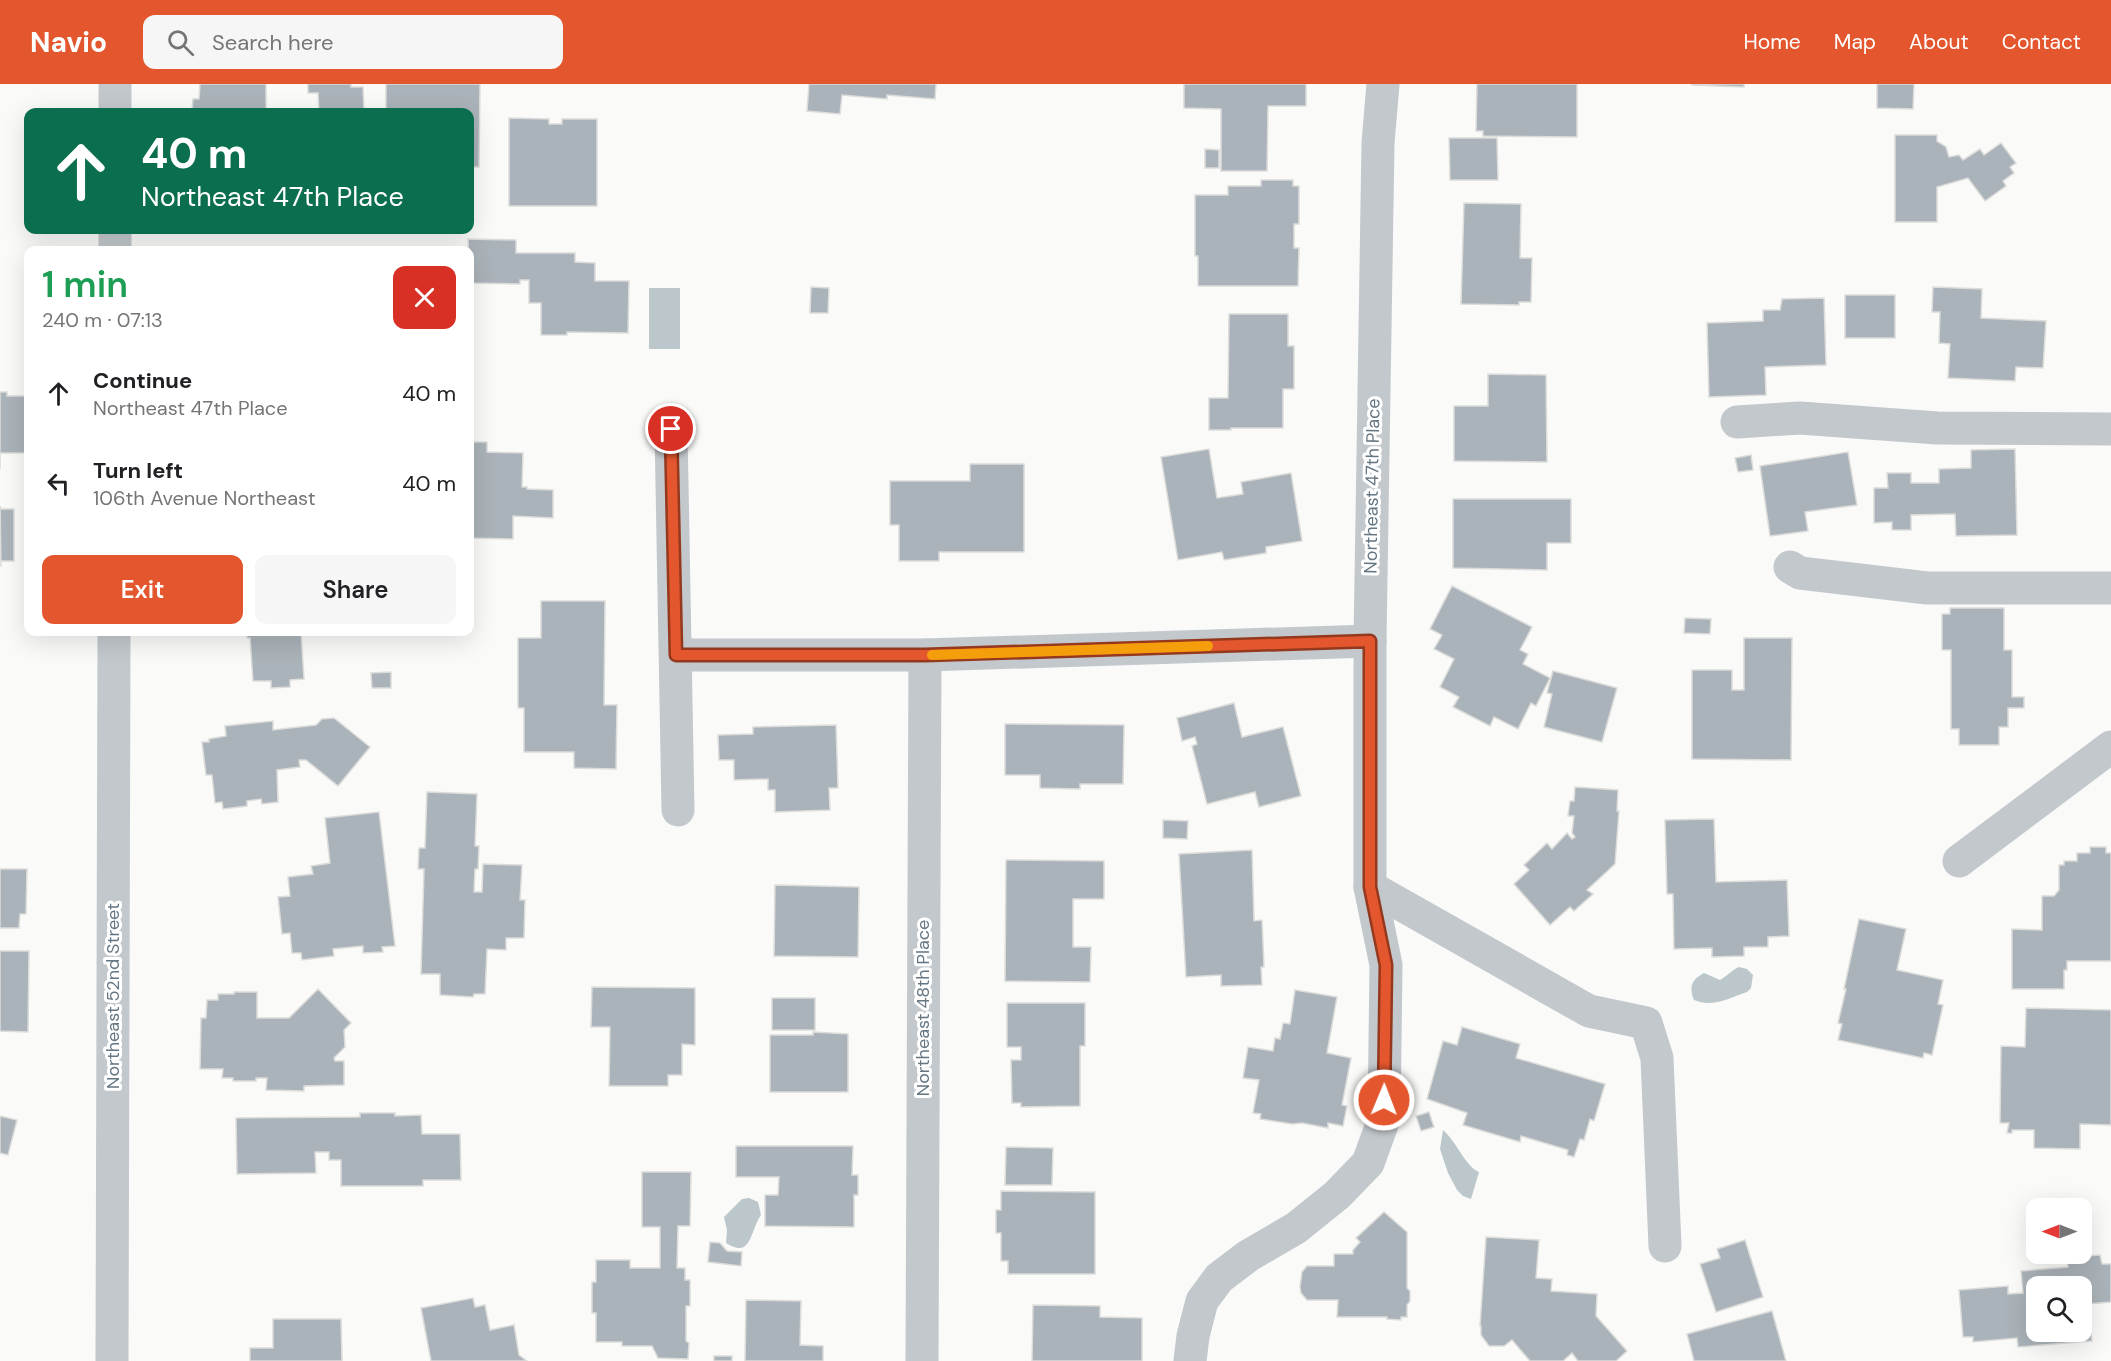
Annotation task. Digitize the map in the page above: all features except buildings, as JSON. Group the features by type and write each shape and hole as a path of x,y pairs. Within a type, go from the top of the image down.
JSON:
{"street":[{"path":"115,84 115,108"},
{"name":"Northeast 47th Place","path":"1190,1361 1193,1336 1202,1301 1219,1278 1248,1256 1296,1228 1337,1195 1368,1163 1384,1119 1386,965 1370,887 1370,641 1378,143 1383,84"},
{"path":"1737,422 1800,418 1937,428 2111,429"},
{"path":"671,429 678,810"},
{"path":"1790,567 1800,573 1927,588 2111,588"},
{"name":"Northeast 52nd Street","path":"112,1361 114,636"},
{"path":"676,655 925,655 1370,641"},
{"name":"Northeast 48th Place","path":"921,1361 925,655"},
{"path":"1959,861 2111,747"},
{"path":"1370,887 1589,1011 1646,1023 1657,1058 1665,1246"}],"shaded area":[{"path":"649,288 680,288 680,349 649,349"},
{"path":"1739,967 1747,969 1753,975 1751,988 1747,992 1714,1003 1694,1000 1692,984 1704,973 1720,980"},
{"path":"1443,1130 1470,1165 1479,1172 1471,1199 1463,1196 1457,1190 1448,1173 1440,1149"},
{"path":"749,1198 758,1202 761,1215 746,1246 735,1247 726,1243 727,1230 724,1217 742,1199"}],"slow traffic":[{"path":"932,655 1208,646"}],"route":[{"path":"671,429 676,655 925,655 1370,641 1370,887 1386,965 1384,1100"}]}
